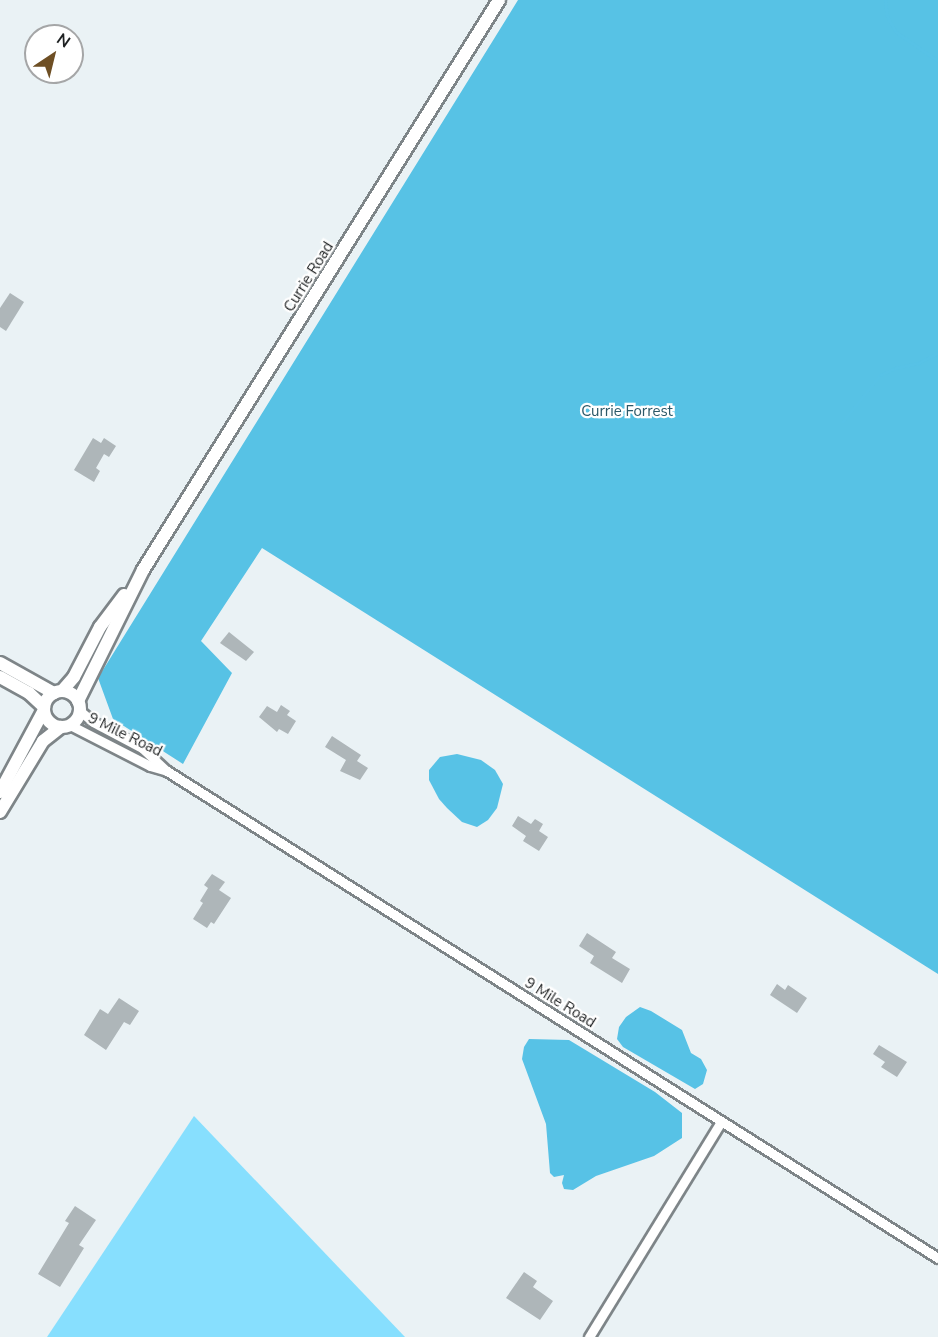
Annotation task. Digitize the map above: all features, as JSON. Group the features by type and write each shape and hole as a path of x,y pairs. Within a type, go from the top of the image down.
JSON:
{"street":[{"name":"Currie Road","path":"58,692 74,677 100,627 143,570 499,0"},
{"name":"Currie Road","path":"79,706 143,570"},
{"path":"0,663 58,692 71,694 79,706 78,718 43,741 0,812"},
{"path":"0,677 29,693 44,709 50,722 66,726"},
{"path":"0,792 44,709 58,692"},
{"name":"9 Mile Road","path":"79,706 93,722 148,752 167,771 938,1258"},
{"name":"9 Mile Road","path":"66,726 150,766 167,771"},
{"path":"589,1337 721,1122"}],"shaded area":[{"path":"457,754 481,760 495,770 503,784 497,808 488,820 477,827 462,822 447,808 439,799 429,780 429,770 440,757"},
{"path":"640,1007 682,1030 691,1053 701,1059 707,1070 703,1084 695,1089 623,1047 617,1039 619,1027 626,1017"},
{"path":"529,1039 569,1040 655,1092 682,1113 682,1138 654,1156 596,1176 573,1190 564,1189 562,1183 564,1175 554,1177 550,1173 546,1124 522,1059 524,1047"},
{"path":"194,1116 405,1337 47,1337"}],"green space":[{"name":"Currie Forrest","path":"518,0 938,0 938,974 262,548 201,641 232,673 183,764 113,719 98,678"}],"building":[{"path":"10,293 24,302 6,331 0,327 0,308"},
{"path":"93,438 101,443 104,438 116,446 109,457 104,454 96,468 100,471 94,482 74,470"},
{"path":"229,632 254,652 246,661 220,643"},
{"path":"281,705 290,711 287,715 296,721 288,734 279,729 277,732 259,717 267,706 277,712"},
{"path":"332,736 361,755 357,761 368,768 360,780 340,771 346,760 325,747"},
{"path":"518,816 531,824 535,819 543,824 539,831 548,837 539,851 523,841 526,836 512,826"},
{"path":"212,874 225,882 219,890 231,898 214,924 211,922 207,928 193,919 203,903 200,901 208,888 204,885"},
{"path":"587,933 616,952 612,958 630,969 622,983 590,963 594,956 579,946"},
{"path":"777,984 785,990 788,985 807,998 797,1013 770,995"},
{"path":"119,998 139,1011 130,1025 124,1022 106,1050 84,1035 100,1009 108,1014"},
{"path":"879,1045 907,1062 897,1077 881,1067 885,1062 873,1054"},
{"path":"75,1206 96,1220 79,1245 84,1248 60,1287 38,1274 69,1223 65,1221"},
{"path":"524,1272 537,1281 533,1287 553,1301 540,1320 506,1298"}],"waterway":[{"path":"885,0 887,16 896,32 938,61"},
{"path":"843,421 880,375 895,368 918,363 938,353"}]}
